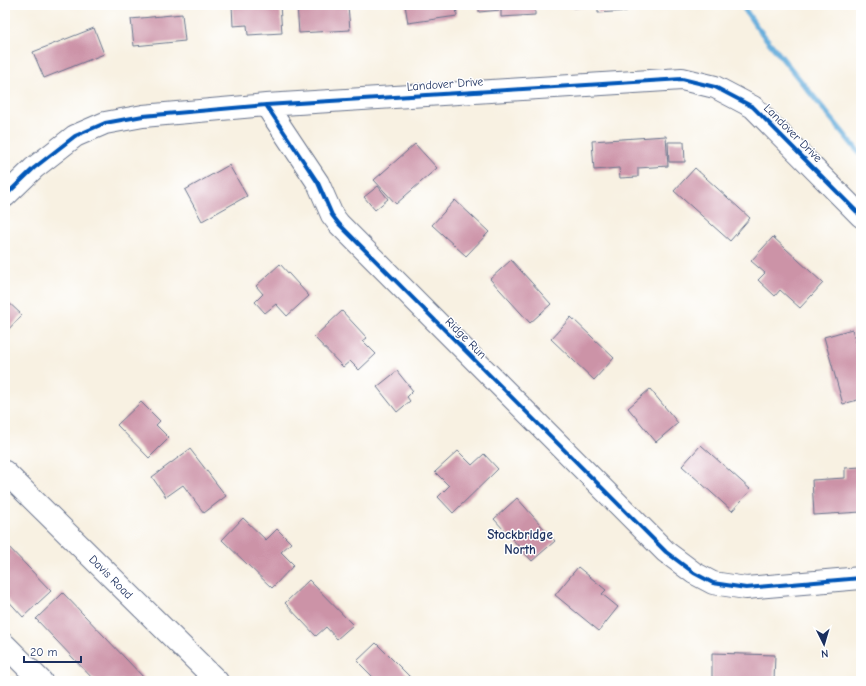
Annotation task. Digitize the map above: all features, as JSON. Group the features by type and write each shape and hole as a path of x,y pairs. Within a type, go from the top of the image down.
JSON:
{"street":[{"name":"Landover Drive","path":"5,196 34,168 75,136 105,123 143,116 266,105 682,79 715,87 753,108 861,216"},
{"name":"Ridge Run","path":"266,105 318,183 332,214 339,224 666,552 694,573 713,583 746,588 861,578"},
{"name":"Davis Road","path":"5,472 217,681"},
{"path":"5,645 41,681"}],"building":[{"path":"232,5 280,5 282,33 248,35 247,25 233,26"},
{"path":"297,5 348,5 350,30 299,33"},
{"path":"405,5 456,5 457,16 408,23"},
{"path":"479,5 535,5 535,15 501,17 501,10 479,12"},
{"path":"572,5 627,5 627,11 598,13 598,6 573,8"},
{"path":"182,14 185,41 134,46 131,19"},
{"path":"94,28 104,54 44,78 33,52"},
{"path":"666,136 668,166 638,168 638,177 620,178 619,168 594,170 592,141"},
{"path":"668,142 684,142 685,162 669,162"},
{"path":"415,144 437,168 396,204 374,180"},
{"path":"229,165 247,196 202,221 185,190"},
{"path":"695,168 750,218 730,241 674,191"},
{"path":"378,186 388,199 375,210 364,197"},
{"path":"455,200 489,232 466,256 432,225"},
{"path":"773,237 823,283 800,308 780,290 775,296 758,280 765,273 751,261"},
{"path":"511,260 551,304 530,323 490,279"},
{"path":"280,264 309,296 287,316 276,304 265,313 255,302 263,294 256,286"},
{"path":"5,299 22,315 5,333"},
{"path":"342,311 367,338 363,341 376,354 359,370 350,361 343,367 314,337"},
{"path":"571,317 614,358 594,380 551,339"},
{"path":"852,329 861,362 861,399 843,404 824,337"},
{"path":"397,371 413,391 407,397 410,401 397,412 377,387"},
{"path":"650,389 678,423 656,442 628,408"},
{"path":"141,402 160,421 156,425 169,438 149,458 117,425"},
{"path":"701,445 751,490 732,511 682,466"},
{"path":"190,449 226,496 204,513 183,485 166,497 152,477"},
{"path":"458,451 472,465 484,454 498,469 453,513 438,497 449,486 435,472"},
{"path":"861,467 861,512 814,515 812,480 845,478 845,468"},
{"path":"517,498 555,541 532,561 494,519"},
{"path":"243,518 266,540 277,529 291,543 281,552 294,565 272,588 222,540"},
{"path":"5,543 51,591 23,617 5,597"},
{"path":"578,567 606,590 602,594 618,607 599,631 555,595"},
{"path":"309,580 353,625 337,639 326,627 316,636 285,603"},
{"path":"63,593 147,681 94,680 36,619"},
{"path":"376,643 414,681 377,681 357,661"},
{"path":"712,653 775,655 774,681 712,681"}],"waterway":[{"path":"742,5 756,26 861,155"}],"cycle path":[{"path":"5,196 34,168 75,136 105,123 143,116 266,105 682,79 715,87 753,107 861,216"},
{"path":"266,105 318,183 332,215 339,224 666,552 694,573 713,583 746,588 861,578"}],"district":[{"name":"Stockbridge North","path":"520,542"}]}
